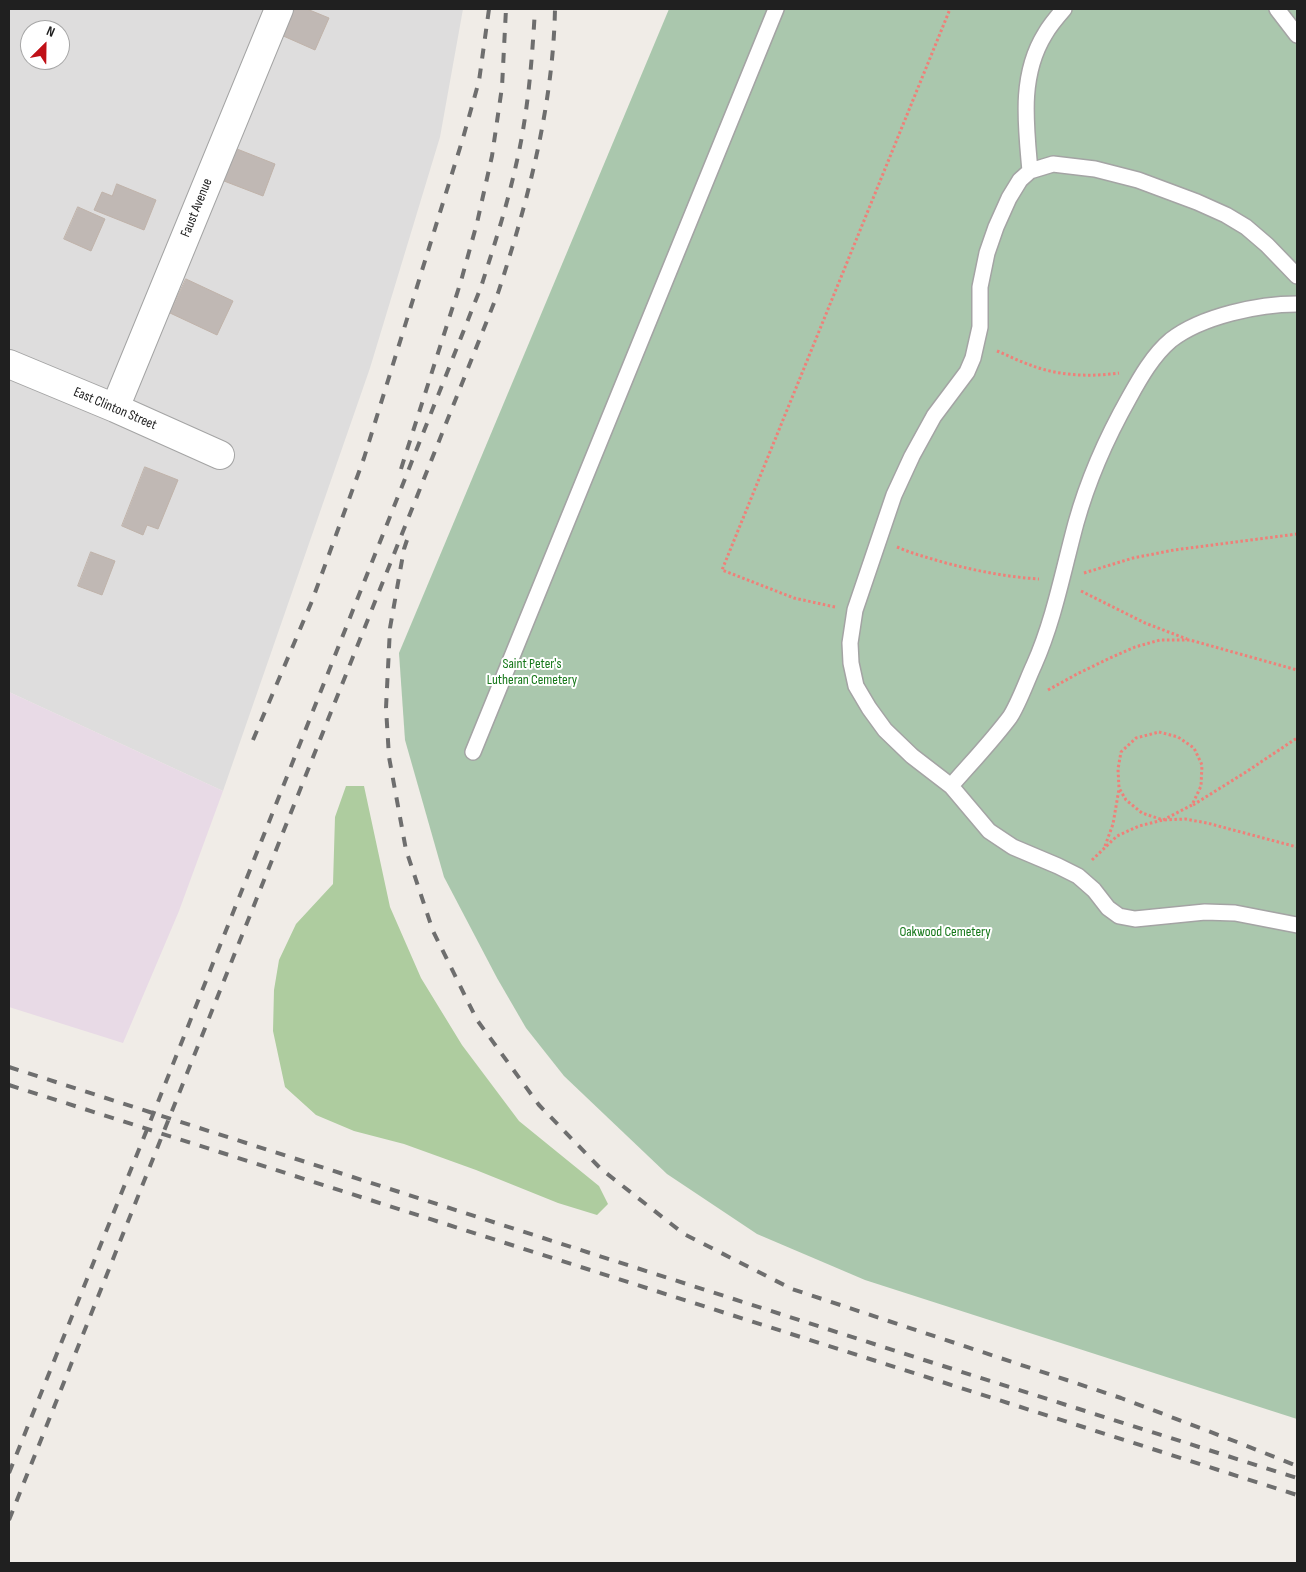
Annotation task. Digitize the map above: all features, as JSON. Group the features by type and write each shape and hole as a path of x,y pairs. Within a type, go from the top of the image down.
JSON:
{"street":[{"name":"Faust Avenue","path":"115,408 279,9"},
{"name":"East Clinton Street","path":"9,364 115,408 220,455"}],"lane":[{"path":"473,752 776,9"},
{"path":"1030,172 1026,125 1028,81 1034,58 1045,34 1064,9"},
{"path":"1277,9 1297,34"},
{"path":"1297,276 1267,245 1246,227 1226,215 1197,202 1138,180 1095,169 1053,164 1030,172 1020,180 1008,198 987,253 980,287 978,342 973,358 966,372 934,416 912,456 894,495 855,610 850,643 851,662 856,686 885,730 912,756 951,786 989,831 1013,847 1078,876 1094,890 1108,908 1119,916 1135,919 1204,912 1235,913 1297,925"},
{"path":"951,786 1011,715 1048,628 1077,521 1112,428 1139,380 1156,356 1171,341 1189,329 1212,320 1248,310 1297,304"}],"path":[{"path":"855,610 824,606 794,598 722,570 950,9"},
{"path":"978,342 1035,367 1076,375 1106,375 1128,371 1156,356"},
{"path":"1061,580 1104,603 1190,640 1297,670"},
{"path":"1045,692 1077,674 1135,647 1160,640 1190,640"},
{"path":"1105,846 1113,824 1119,788 1118,769 1121,752 1136,738 1159,732 1178,737 1194,748 1202,765 1201,786 1192,805"},
{"path":"1119,788 1126,800 1142,813 1163,820 1192,805 1246,772 1297,738"},
{"path":"1078,876 1105,846 1117,836 1139,826 1163,820 1185,819 1207,823 1297,847"}],"shaded area":[{"path":"9,9 463,9 440,137 370,368 223,791 9,692"},
{"path":"9,692 223,791 179,911 123,1043 9,1007"}],"green space":[{"name":"Oakwood Cemetery","path":"669,9 1297,9 1297,1419 865,1280 757,1234 667,1174 564,1076 526,1028 497,978 444,877 405,740 399,653"},
{"path":"346,786 364,786 390,907 421,978 462,1045 519,1121 599,1186 608,1204 597,1215 558,1203 404,1144 354,1131 316,1115 285,1087 273,1031 274,990 279,960 296,924 333,884 335,817"}],"building":[{"path":"282,9 307,9 329,18 315,50 272,31"},
{"path":"237,149 275,164 263,196 224,181"},
{"path":"117,184 156,200 144,230 94,210 102,192 112,196"},
{"path":"78,207 105,219 91,251 64,239"},
{"path":"186,279 233,301 217,335 170,313"},
{"path":"145,467 178,480 158,529 147,525 143,535 122,526"},
{"path":"91,552 115,561 102,595 78,586"}],"railway":[{"path":"253,740 312,601 364,458 479,81 489,9"},
{"path":"401,469 461,281 477,223 492,156 502,87 506,9"},
{"path":"9,1473 481,287 504,211 524,126 535,9"},
{"path":"9,1520 498,293 529,188 537,153 549,81 555,9"},
{"path":"407,540 390,628 386,708 389,757 406,850 433,931 477,1020 539,1105 601,1169 684,1234 792,1289 1121,1398 1297,1466"},
{"path":"9,1067 1297,1478"},
{"path":"9,1085 1297,1495"}],"park label":[{"name":"Saint Peter's Lutheran Cemetery","path":"532,672"}]}
